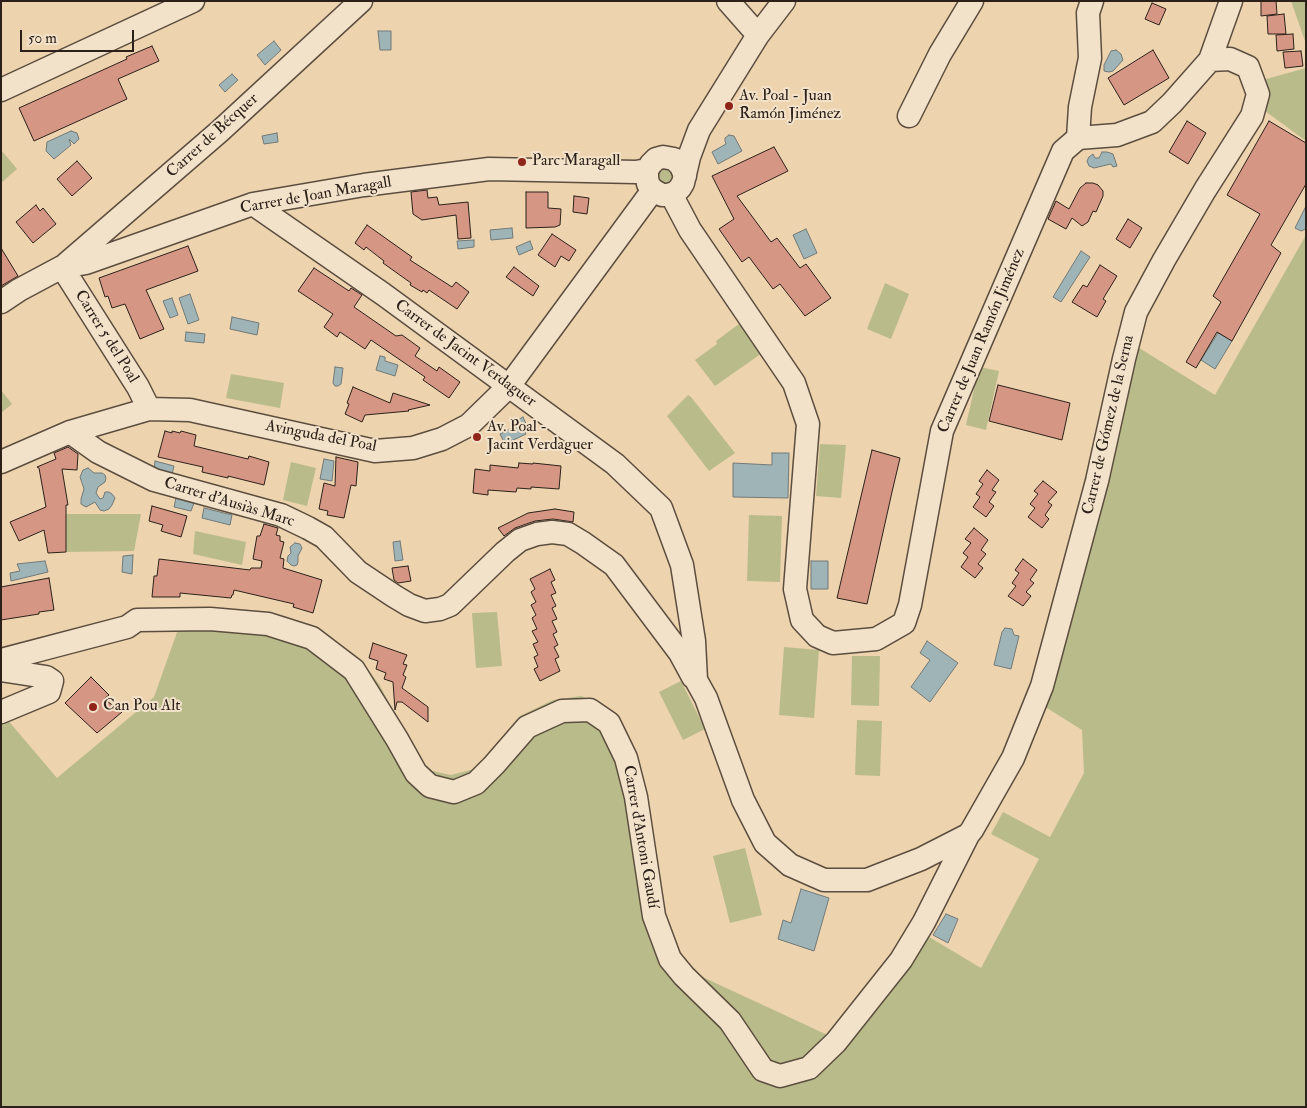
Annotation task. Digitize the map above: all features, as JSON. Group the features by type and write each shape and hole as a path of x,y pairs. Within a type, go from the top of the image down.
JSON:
{"street":[{"path":"1,90 193,1"},
{"name":"Carrer de Bécquer","path":"62,267 220,130 361,1"},
{"path":"728,1 758,35"},
{"name":"Avinguda del Poal","path":"1,462 70,432 148,409 190,410 375,450 413,448 442,439 470,425 509,386 674,159 682,166 685,176 699,130 758,35 784,1"},
{"path":"909,116 940,54 972,1"},
{"path":"1087,5 1090,58 1080,107 1078,138 1117,135 1152,122 1210,60 1231,1"},
{"name":"Carrer de Gómez de la Serna","path":"968,835 1013,758 1042,686 1097,481 1136,312 1205,190 1252,116 1258,94 1248,67 1230,59 1210,60"},
{"name":"Avinguda del Poal","path":"659,178 675,146 699,130"},
{"name":"Carrer de Juan Ramón Jiménez","path":"659,178 690,230 794,383 808,424 795,589 802,620 817,636 833,643 876,639 904,623 910,605 942,431 1063,151 1078,138"},
{"name":"Carrer de Joan Maragall","path":"1,302 62,267 86,263 254,204 364,185 489,169 636,172 659,178"},
{"name":"Carrer de Jacint Verdaguer","path":"254,204 383,294 615,464 661,508 682,565 694,641 696,680 706,698 744,800 765,843 790,865 824,880 867,880 921,859 968,835"},
{"name":"Carrer 5 del Poal","path":"62,267 138,387 148,409"},
{"name":"Carrer d'Ausiàs Marc","path":"70,432 98,452 154,480 281,515 308,528 324,537 358,572 394,596 425,611 440,609 450,605 520,540 537,534 552,532 568,534 614,565 680,653 696,680"},
{"name":"Carrer d'Antoni Gaudí","path":"1,660 126,627 136,620 210,619 268,624 312,638 354,670 416,773 430,786 454,792 476,783 527,727 562,711 590,710 609,723 626,758 636,797 654,916 670,959 684,976 730,1021 763,1070 780,1076 809,1068 836,1042 901,960 924,922 968,835"},
{"path":"1,670 46,677 52,681 49,692 1,712"}],"green space":[{"path":"1291,1 1306,1 1306,44"},
{"path":"1306,68 1306,141 1265,111 1259,81"},
{"path":"1,150 17,169 1,183"},
{"path":"661,166 675,170 673,185 658,184 657,169"},
{"path":"1306,235 1306,1107 1,1107 1,720 6,718 57,778 154,697 186,607 277,619 327,638 362,662 379,684 412,747 428,770 451,775 474,769 520,716 553,700 581,696 606,707 627,735 640,763 651,840 672,946 694,973 834,1038 914,928 981,968 1039,859 991,834 1003,812 1050,837 1084,773 1082,730 1031,698 1123,338 1215,395"},
{"path":"885,283 909,294 891,339 867,329"},
{"path":"743,321 765,351 715,386 695,360 717,344 716,341"},
{"path":"979,367 999,371 986,430 966,425"},
{"path":"231,374 284,383 280,408 226,398"},
{"path":"1,390 12,404 1,413"},
{"path":"688,395 735,453 709,471 667,416"},
{"path":"820,444 846,445 841,498 816,496"},
{"path":"291,462 316,468 307,506 283,500"},
{"path":"66,514 141,514 134,551 66,552"},
{"path":"749,515 782,516 780,582 747,581"},
{"path":"195,531 246,542 242,565 193,554"},
{"path":"497,612 502,666 476,668 472,613"},
{"path":"784,647 819,650 814,718 779,715"},
{"path":"852,656 880,656 879,706 851,705"},
{"path":"681,681 705,729 683,740 659,692"},
{"path":"857,720 882,721 880,776 855,775"},
{"path":"745,848 762,915 730,923 713,856"}],"shaded area":[{"path":"378,31 391,31 391,50 380,50"},
{"path":"274,41 281,50 265,65 257,55"},
{"path":"1116,50 1121,54 1123,60 1113,71 1104,71 1104,65 1111,51"},
{"path":"232,74 238,80 225,92 219,85"},
{"path":"71,131 77,133 79,139 74,144 69,139 71,145 54,159 46,151 47,142"},
{"path":"277,133 278,142 264,144 262,136"},
{"path":"729,135 734,136 742,151 718,164 712,152 726,144 725,138"},
{"path":"1102,152 1113,154 1117,166 1113,167 1111,164 1094,168 1089,166 1087,161 1089,157 1093,154 1095,158 1099,158"},
{"path":"1306,206 1306,229 1301,231 1295,228"},
{"path":"512,228 513,238 491,240 490,230"},
{"path":"806,229 817,253 804,259 793,235"},
{"path":"474,240 474,247 458,249 457,241"},
{"path":"530,241 533,249 519,255 516,247"},
{"path":"1081,251 1090,257 1061,302 1053,297"},
{"path":"190,294 199,320 188,324 179,298"},
{"path":"172,298 178,315 170,318 163,301"},
{"path":"232,317 259,323 257,335 230,329"},
{"path":"186,332 205,334 204,343 185,341"},
{"path":"1218,333 1232,341 1215,369 1201,360"},
{"path":"380,356 385,357 385,361 398,365 395,376 376,370"},
{"path":"335,367 343,368 341,384 338,386 335,386 333,383"},
{"path":"523,417 527,426 523,428 526,434 505,444 500,434 516,426 514,422"},
{"path":"772,453 789,453 788,498 733,497 733,463 772,465"},
{"path":"324,459 334,461 332,481 320,479"},
{"path":"155,461 174,466 172,474 154,469"},
{"path":"88,468 94,473 105,475 105,482 98,487 96,493 100,499 103,498 105,492 112,494 115,498 109,509 100,510 95,502 86,507 81,504 84,489 80,477 83,470"},
{"path":"176,498 194,503 191,511 174,507"},
{"path":"204,508 232,515 230,525 202,518"},
{"path":"400,541 403,560 395,561 393,542"},
{"path":"295,543 300,544 302,548 298,556 297,565 294,566 287,561 291,553 290,547"},
{"path":"133,555 132,574 122,572 123,556"},
{"path":"45,561 48,572 11,581 10,573 20,571 17,564"},
{"path":"811,561 828,561 828,589 811,589"},
{"path":"1005,628 1012,629 1014,635 1019,636 1011,669 994,665 1002,632"},
{"path":"927,641 958,663 930,702 911,687 930,660 920,653"},
{"path":"801,889 829,898 814,951 778,939 783,920 791,923"},
{"path":"946,914 958,919 948,943 933,935"}],"building":[{"path":"1261,1 1276,1 1277,14 1261,16"},
{"path":"1152,3 1166,9 1159,25 1145,19"},
{"path":"1284,14 1286,34 1268,34 1267,16"},
{"path":"1293,34 1294,49 1277,51 1276,35"},
{"path":"152,46 159,61 118,79 127,99 34,141 19,108"},
{"path":"1153,50 1169,78 1124,105 1108,78"},
{"path":"1301,51 1303,66 1285,68 1283,52"},
{"path":"1187,121 1206,133 1188,164 1169,152"},
{"path":"1269,121 1306,143 1306,184 1271,245 1281,253 1232,341 1217,332 1196,368 1186,362 1221,302 1213,296 1260,214 1227,195"},
{"path":"774,147 788,171 737,196 771,242 777,238 800,268 806,264 831,298 805,316 780,284 773,289 749,257 742,262 719,229 734,219 712,176"},
{"path":"77,161 92,178 72,196 57,179"},
{"path":"1086,183 1098,185 1103,191 1103,196 1096,212 1093,211 1088,222 1082,226 1072,218 1066,229 1048,219 1056,201 1069,209 1080,188"},
{"path":"427,190 428,198 437,197 439,205 468,202 471,238 458,239 456,215 422,220 413,214 411,192"},
{"path":"526,192 548,192 548,208 561,209 560,225 555,227 526,228"},
{"path":"574,196 589,198 587,214 573,212"},
{"path":"36,205 40,211 43,208 56,224 33,243 16,222"},
{"path":"1128,219 1142,228 1130,248 1116,239"},
{"path":"367,225 412,257 410,260 452,287 456,282 469,292 457,309 429,290 427,293 423,290 422,292 410,285 411,283 383,263 384,261 366,247 364,250 355,243"},
{"path":"552,234 576,250 569,261 561,256 555,267 538,255"},
{"path":"188,246 198,271 146,290 164,329 140,339 125,304 112,308 108,296 105,297 99,278"},
{"path":"1,248 18,276 1,286"},
{"path":"1100,265 1117,276 1103,299 1106,301 1097,317 1072,302 1083,285 1087,287"},
{"path":"514,267 539,286 533,296 506,277"},
{"path":"314,268 349,291 351,288 362,295 354,307 396,336 402,335 420,348 415,356 437,371 439,367 460,382 449,398 423,380 425,377 371,340 365,349 340,332 337,337 324,327 333,314 298,291"},
{"path":"998,385 1070,403 1062,440 989,421"},
{"path":"353,387 390,403 393,393 430,405 409,411 365,415 362,422 345,414"},
{"path":"165,431 180,433 181,431 196,435 194,446 248,459 249,456 269,462 264,485 202,472 203,467 158,457"},
{"path":"68,447 78,454 77,470 62,469 68,505 66,505 66,552 48,553 44,530 19,541 10,522 46,507 39,468 37,467 56,459 54,453"},
{"path":"872,450 900,458 867,604 837,598"},
{"path":"336,457 358,462 356,486 351,485 344,518 327,515 328,511 319,509 324,483 335,486"},
{"path":"519,463 561,466 559,489 531,487 531,489 517,488 516,492 488,490 488,495 473,493 475,469 490,471 490,465 518,468"},
{"path":"987,470 999,480 992,490 996,492 989,502 994,506 986,517 973,507 980,497 976,494 983,484 979,481"},
{"path":"1043,481 1057,492 1048,502 1052,505 1045,515 1049,519 1042,528 1028,517 1035,508 1030,504 1038,494 1034,491"},
{"path":"152,506 187,516 181,537 161,531 163,525 149,521"},
{"path":"555,509 574,512 573,522 553,519 535,521 515,528 504,536 498,528 528,513"},
{"path":"264,524 278,528 276,535 280,536 280,541 284,542 280,558 284,559 283,568 322,580 313,613 293,607 294,604 234,590 231,598 180,593 180,597 152,597 154,576 157,576 159,559 250,570 251,568 261,568 262,561 253,559 257,536 260,536"},
{"path":"974,528 988,540 981,550 986,554 978,564 983,568 975,578 961,567 968,557 963,553 971,543 965,539"},
{"path":"1023,559 1037,570 1030,580 1034,583 1026,592 1031,596 1023,606 1008,596 1016,586 1012,583 1019,573 1015,570"},
{"path":"408,566 411,581 398,583 394,580 392,568"},
{"path":"550,569 555,580 551,582 556,593 551,595 556,606 552,608 557,619 552,621 557,632 553,634 558,645 554,647 559,657 555,659 560,671 540,681 534,669 538,667 534,657 538,655 533,644 538,642 532,631 537,629 532,618 536,615 531,605 536,602 531,592 535,589 530,579"},
{"path":"49,578 54,610 1,620 1,587"},
{"path":"373,643 407,655 403,664 407,665 403,675 406,677 402,688 428,707 428,722 402,702 397,702 395,710 393,682 384,679 386,673 376,669 378,661 369,658"},
{"name":"Can Pou Alt","path":"91,677 109,695 104,699 122,712 97,733 65,703"}],"place":[{"name":"Av. Poal - Juan Ramón Jiménez","path":"729,106"},
{"name":"Parc Maragall","path":"522,162"},
{"name":"Av. Poal - Jacint Verdaguer","path":"477,437"},
{"name":"Can Pou Alt","path":"93,707"}]}
